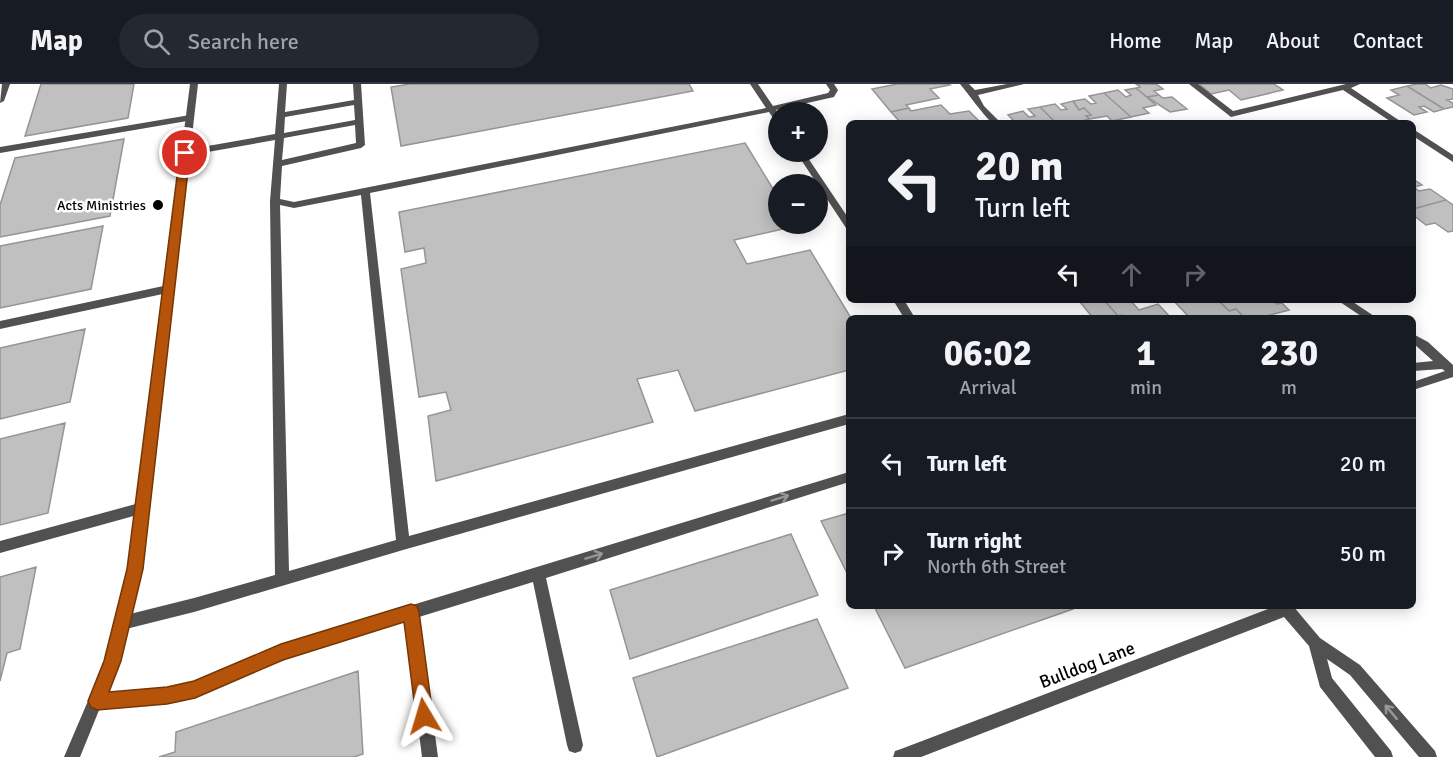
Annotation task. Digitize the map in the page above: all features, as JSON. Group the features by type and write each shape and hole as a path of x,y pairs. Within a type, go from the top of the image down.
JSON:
{"street":[{"path":"0,101 6,84"},
{"path":"72,757 112,661 135,569 194,84"},
{"path":"282,579 275,201 283,84"},
{"path":"277,164 361,146 357,84"},
{"path":"754,84 768,103"},
{"path":"802,102 831,95 834,90 830,84"},
{"path":"964,84 994,120"},
{"path":"973,93 1020,84"},
{"path":"1193,84 1231,114 1356,84"},
{"path":"1344,87 1394,120"},
{"path":"280,115 358,102"},
{"path":"275,201 294,205 768,110"},
{"path":"0,150 190,118"},
{"path":"185,153 360,122"},
{"path":"1416,134 1451,155"},
{"path":"807,162 846,221"},
{"path":"365,190 403,543"},
{"path":"0,325 168,289"},
{"path":"1346,303 1364,315"},
{"path":"1416,340 1422,343 1440,365 1453,372"},
{"path":"1416,367 1440,365"},
{"path":"1416,385 1453,372"},
{"path":"122,623 846,420"},
{"path":"97,701 167,696 195,690 281,652 846,478"},
{"path":"0,547 143,508"},
{"path":"538,574 575,745"},
{"name":"Bulldog Lane","path":"901,757 1282,609"},
{"path":"1286,609 1315,643 1355,669 1429,757"},
{"path":"411,612 430,757"},
{"path":"1315,643 1325,682 1385,757"}],"building":[{"path":"41,84 134,84 128,118 25,136"},
{"path":"410,84 689,84 693,91 401,146 391,87"},
{"path":"897,84 950,85 930,89 939,98 906,105 909,108 891,112 872,89"},
{"path":"1136,84 1156,84 1163,89 1154,91 1159,95 1147,97 1136,88 1140,87"},
{"path":"1199,84 1274,84 1283,90 1241,100 1229,90 1211,94"},
{"path":"1425,84 1431,88 1441,85 1453,89 1453,99 1447,100 1453,103 1453,107 1444,109 1407,86"},
{"path":"1407,86 1444,109 1434,112 1424,106 1419,107 1427,112 1414,115 1387,98 1399,95 1391,90"},
{"path":"1136,88 1156,105 1143,108 1149,113 1131,117 1104,93 1118,90 1126,97 1131,95 1125,90"},
{"path":"1104,93 1131,117 1117,120 1111,120 1107,116 1090,119 1086,116 1091,115 1084,108 1079,110 1073,101 1085,99 1091,104 1096,103 1089,96"},
{"path":"1159,95 1163,98 1172,97 1187,109 1170,112 1147,97"},
{"path":"1073,101 1079,110 1084,108 1091,115 1086,116 1090,119 1053,120 1040,107 1055,104 1061,110 1067,109 1061,104"},
{"path":"941,105 950,114 969,111 978,120 898,120 891,112 909,108 911,111"},
{"path":"1040,107 1053,120 1013,120 1008,115 1023,111 1029,117 1035,116 1028,109"},
{"path":"124,139 110,216 0,237 0,205 15,158"},
{"path":"745,143 768,181 768,232 734,240 747,264 810,250 849,315 846,315 846,371 695,411 678,370 637,379 653,422 436,481 428,416 451,410 446,392 419,397 401,269 426,263 424,248 405,252 399,212"},
{"path":"1416,189 1419,191 1430,189 1446,200 1416,208"},
{"path":"1446,200 1453,205 1453,231 1448,232 1435,223 1426,225 1416,217 1416,208"},
{"path":"103,226 91,289 0,308 0,246"},
{"path":"1081,303 1107,303 1117,315 1091,315"},
{"path":"1107,303 1133,303 1139,310 1158,304 1168,315 1122,315 1117,315"},
{"path":"1176,303 1221,303 1229,311 1236,309 1242,315 1187,315"},
{"path":"1221,303 1282,303 1289,310 1270,315 1242,315 1236,309 1229,311"},
{"path":"85,329 70,402 0,419 0,348"},
{"path":"65,423 48,513 0,525 0,439"},
{"path":"846,514 846,571 821,521"},
{"path":"791,534 818,595 630,659 610,590"},
{"path":"36,567 20,649 7,653 0,681 0,577"},
{"path":"876,609 1073,609 905,668"},
{"path":"817,619 848,688 657,757 633,678"},
{"path":"358,671 363,754 354,757 159,757 175,752 176,732"}],"place":[{"name":"Acts Ministries","path":"158,205"}],"route":[{"path":"185,153 135,569 112,661 97,701 167,696 195,690 281,652 411,612 424,716"}]}
